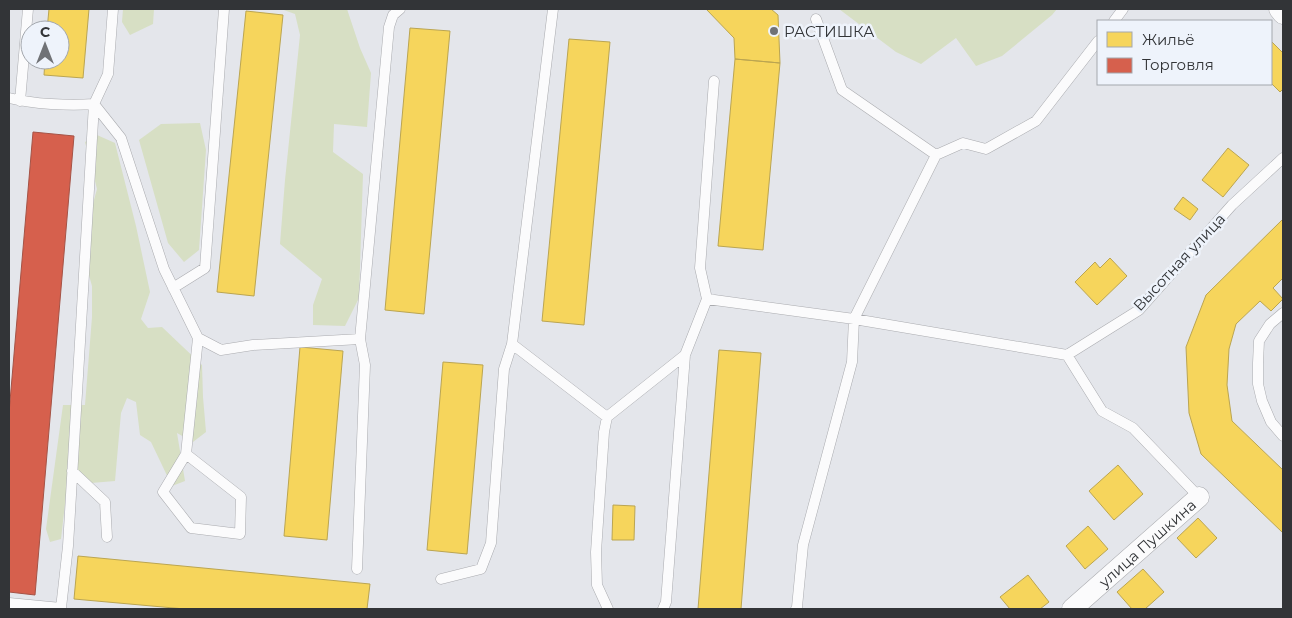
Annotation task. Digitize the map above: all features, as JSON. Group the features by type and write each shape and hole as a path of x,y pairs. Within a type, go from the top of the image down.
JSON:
{"street":[{"path":"1279,9 1283,14"},
{"name":"улица Пушкина","path":"1072,609 1199,497"}],"lane":[{"path":"20,101 28,9"},
{"path":"9,603 61,609 68,546 94,104 108,74 113,9"},
{"path":"173,288 205,268 224,9"},
{"path":"357,569 365,365 360,339 389,27 393,15 400,9"},
{"path":"441,580 480,569 491,543 504,369 512,344 552,9"},
{"path":"1115,20 1124,9"},
{"path":"816,19 842,90 936,155"},
{"path":"796,609 802,545 852,362 854,319 936,155 963,143 986,149 1036,121 1097,42"},
{"path":"663,609 666,602 685,355 707,298 700,268 714,81"},
{"path":"9,98 20,101 80,106 94,104"},
{"path":"94,104 121,138 164,270 198,338 186,454 163,492 191,528 240,534 241,498 186,454"},
{"name":"Высотная улица","path":"1066,355 1139,310 1232,205 1283,158"},
{"path":"707,298 854,319 1066,355 1102,411 1133,428 1199,497"},
{"path":"1283,313 1270,324 1259,340 1258,363 1258,384 1262,401 1271,422 1283,436"},
{"path":"198,338 221,350 272,344 360,339"},
{"path":"512,344 607,416"},
{"path":"608,609 597,585 596,552 604,432 607,416 685,355"},
{"path":"72,471 105,502 107,537"}],"green space":[{"path":"123,9 154,9 153,24 130,35 122,22"},
{"path":"281,9 347,9 360,48 371,73 367,127 334,124 333,152 363,174 359,298 345,326 313,325 313,305 322,279 280,244 300,35 295,14"},
{"path":"839,9 1057,9 1002,56 976,66 956,38 921,64 896,52"},
{"path":"200,123 206,150 199,250 184,262 168,243 139,140 161,124"},
{"path":"97,135 115,143 136,226 150,292 141,319 148,328 162,327 202,365 206,432 193,442 177,433 185,481 172,486 151,442 140,435 136,402 127,398 121,413 115,481 91,483 75,471 67,486 61,539 50,542 46,529 63,405 85,405 92,317 92,286 81,247 97,189 85,142"}],"building: Жильё":[{"path":"49,9 89,9 83,78 44,75 44,70 70,70 70,20 48,20"},
{"path":"706,9 771,9 778,15 780,63 735,59 734,38"},
{"path":"246,11 283,15 254,296 217,292"},
{"path":"410,28 450,31 424,314 385,310"},
{"path":"569,39 610,42 584,325 542,321"},
{"path":"1272,42 1283,53 1283,89 1280,92 1272,84"},
{"path":"735,59 780,63 763,250 718,246"},
{"path":"1228,148 1249,165 1223,197 1202,180"},
{"path":"1183,197 1198,209 1190,220 1174,209"},
{"path":"1283,219 1283,278 1273,288 1283,299 1271,311 1260,301 1236,324 1229,349 1227,385 1232,421 1283,470 1283,533 1201,454 1189,413 1186,347 1206,295"},
{"path":"1110,258 1127,276 1097,305 1075,282 1095,262 1100,268"},
{"path":"300,347 343,351 327,540 284,536"},
{"path":"719,350 761,353 741,609 698,609"},
{"path":"443,362 483,365 467,554 427,550"},
{"path":"1118,465 1143,494 1114,520 1089,491"},
{"path":"613,505 635,506 634,540 612,540"},
{"path":"1198,518 1217,538 1196,558 1177,538"},
{"path":"1088,526 1108,549 1085,569 1066,546"},
{"path":"78,556 370,584 367,609 185,609 74,599"},
{"path":"1143,569 1164,592 1145,609 1132,609 1117,592"},
{"path":"1028,575 1049,602 1040,609 1010,609 1000,597"}],"building: Торговля":[{"path":"33,132 74,136 35,595 9,592 9,413"}],"place":[{"name":"РАСТИШКА","path":"774,31"}]}
